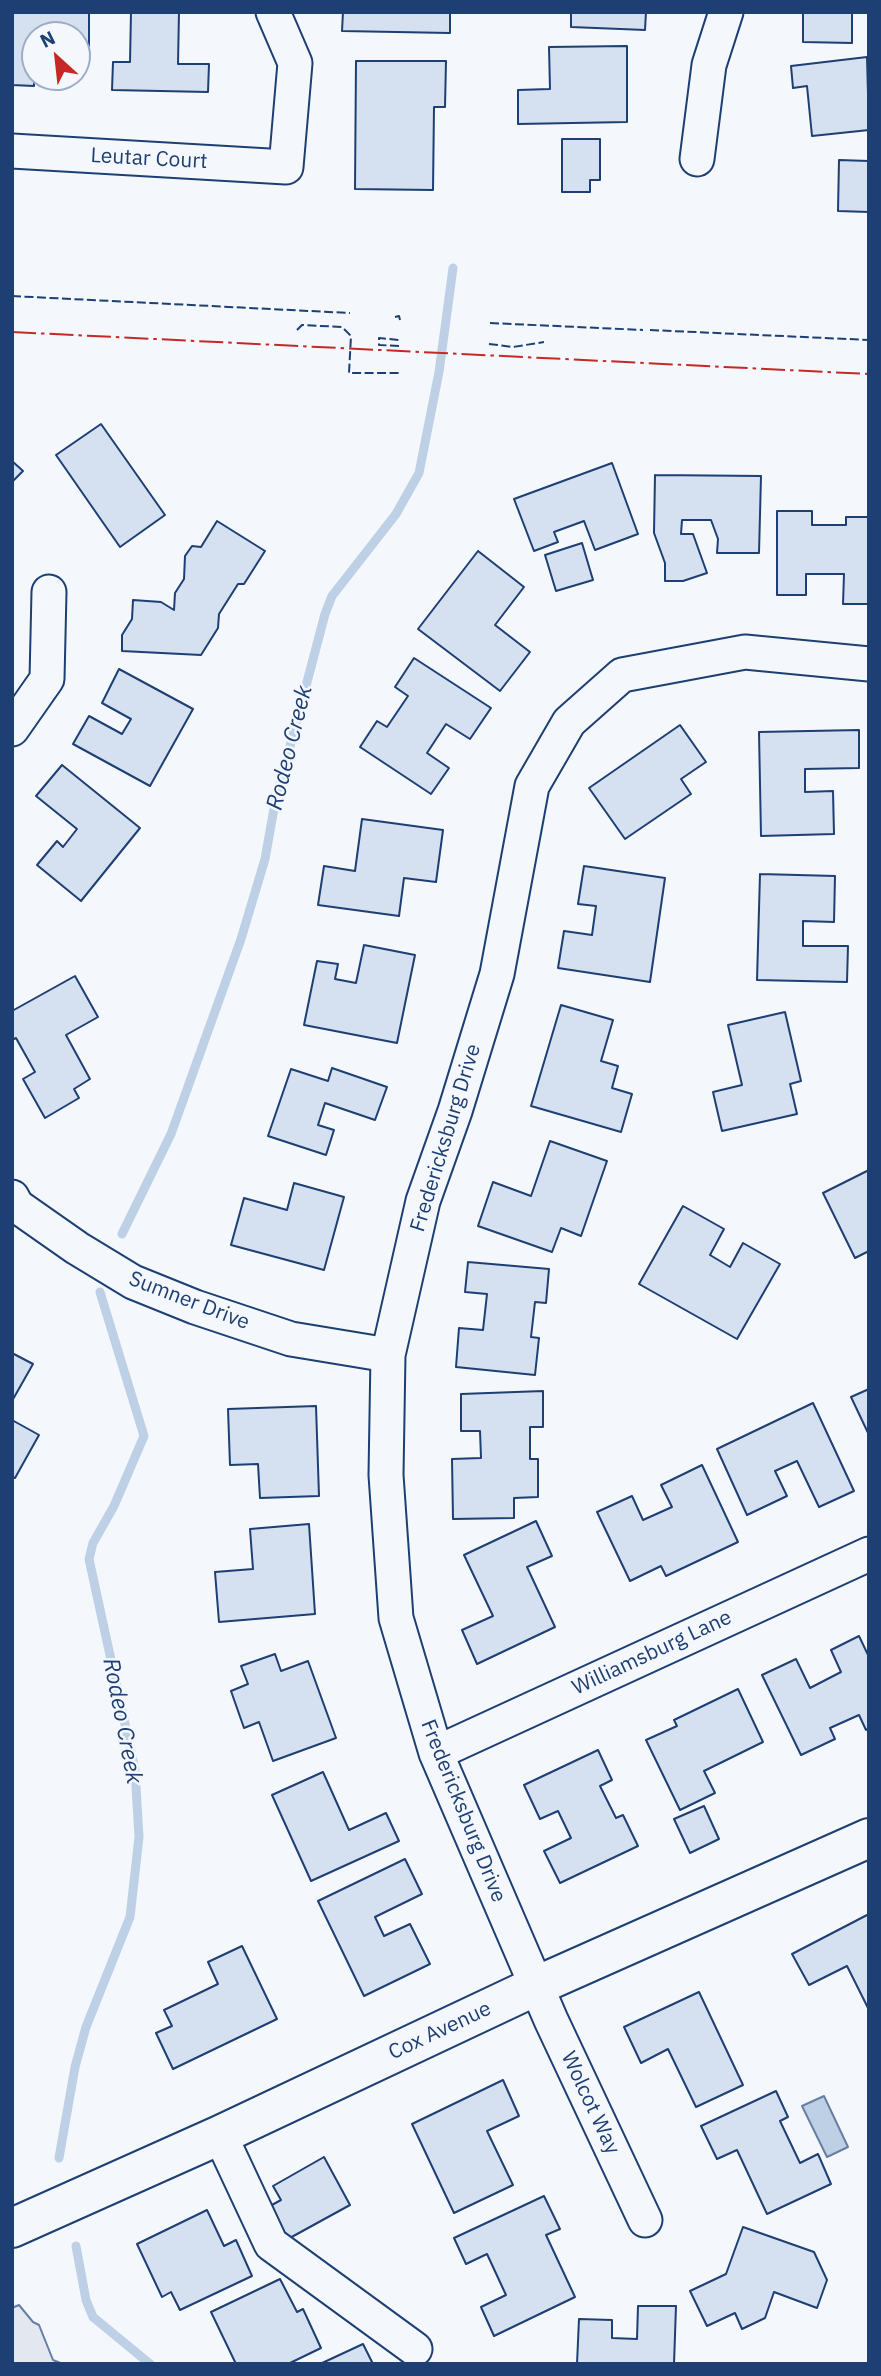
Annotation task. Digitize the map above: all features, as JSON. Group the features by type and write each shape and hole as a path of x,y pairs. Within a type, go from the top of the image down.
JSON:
{"main road":[{"name":"Cox Avenue","path":"12,2228 220,2135 536,1986 869,1838"}],"street":[{"name":"Leutar Court","path":"12,151 286,167 295,63 273,12"},
{"path":"697,159 709,65 726,12"},
{"path":"12,729 47,679 49,592"},
{"name":"Fredericksburg Drive","path":"536,1986 436,1753 396,1618 386,1475 388,1355 423,1201 455,1111 497,974 532,786 569,722 622,675 745,652 869,664"},
{"name":"Sumner Drive","path":"14,1205 133,1282 195,1307 291,1339 388,1355"},
{"name":"Williamsburg Lane","path":"436,1753 869,1554"},
{"name":"Wolcot Way","path":"536,1986 645,2220"},
{"path":"220,2135 271,2244 415,2349"}],"shaded area":[{"path":"19,2305 33,2322 39,2325 53,2360 63,2364 12,2364 12,2308"}],"water":[{"path":"824,2096 848,2147 827,2157 802,2106"}],"building":[{"path":"12,12 89,12 89,21 21,21 21,85 12,85"},
{"path":"131,12 179,12 178,64 209,64 208,92 112,90 113,62 130,62"},
{"path":"343,12 450,12 450,33 342,31"},
{"path":"571,12 646,12 645,30 571,27"},
{"path":"803,12 852,12 852,43 803,42"},
{"path":"627,46 627,122 518,124 518,90 550,89 549,47"},
{"path":"867,57 869,130 812,136 807,86 793,88 791,66"},
{"path":"356,61 446,61 445,107 434,107 433,190 355,189"},
{"path":"562,139 600,139 600,180 590,180 590,192 562,192"},
{"path":"839,160 869,161 869,212 838,211"},
{"path":"101,424 165,515 120,547 56,455"},
{"path":"12,461 23,471 12,482"},
{"path":"612,463 638,534 595,550 584,521 554,532 558,542 534,551 514,499"},
{"path":"655,475 761,476 759,553 717,553 718,539 711,520 682,520 681,534 693,534 707,573 683,581 665,581 665,563 654,533"},
{"path":"777,511 812,511 812,525 846,525 846,517 869,517 869,604 843,604 844,574 806,574 806,595 777,595"},
{"path":"217,521 265,551 244,584 238,584 219,614 218,628 201,655 122,651 122,635 132,619 133,600 161,602 174,610 175,593 184,579 185,556 192,546 201,547"},
{"path":"582,543 593,580 556,591 545,555"},
{"path":"478,551 524,587 495,625 530,652 500,691 418,629"},
{"path":"414,658 491,708 470,739 446,724 427,753 449,768 431,794 360,747 377,721 387,727 408,696 395,687"},
{"path":"119,669 193,709 150,786 73,744 89,716 122,734 131,719 102,703"},
{"path":"680,725 706,762 681,779 691,794 625,839 589,788"},
{"path":"859,730 859,768 805,769 805,792 833,791 834,834 761,836 759,732"},
{"path":"62,765 140,828 81,901 37,865 57,841 63,847 77,829 36,796"},
{"path":"362,819 443,830 436,882 404,878 399,916 318,905 324,866 355,871"},
{"path":"584,866 665,878 650,982 558,968 564,931 592,935 596,906 578,904"},
{"path":"760,874 835,876 834,922 803,921 803,946 848,946 847,982 757,980"},
{"path":"364,945 415,955 397,1043 304,1025 317,961 338,964 335,979 356,983"},
{"path":"75,976 98,1017 66,1035 90,1079 74,1089 79,1098 45,1118 23,1079 35,1072 16,1038 12,1040 12,1011"},
{"path":"561,1005 613,1020 601,1061 618,1066 612,1088 632,1094 621,1132 531,1106"},
{"path":"785,1012 801,1081 790,1084 797,1114 722,1131 713,1092 742,1085 728,1025"},
{"path":"332,1068 387,1087 375,1120 325,1103 318,1125 334,1130 326,1155 268,1136 291,1069 328,1081"},
{"path":"550,1141 607,1161 581,1236 561,1228 552,1252 478,1226 493,1182 531,1196"},
{"path":"869,1170 869,1251 855,1258 823,1193"},
{"path":"294,1183 344,1197 324,1270 231,1245 244,1198 287,1210"},
{"path":"683,1206 724,1229 710,1255 730,1267 743,1243 780,1264 737,1339 639,1284"},
{"path":"468,1262 549,1269 546,1303 535,1302 531,1337 539,1338 535,1375 456,1367 459,1328 483,1330 487,1294 465,1292"},
{"path":"12,1353 33,1364 12,1401"},
{"path":"869,1389 869,1435 851,1397"},
{"path":"543,1391 543,1427 530,1427 530,1459 538,1459 538,1497 514,1498 514,1518 453,1519 452,1459 481,1458 480,1431 461,1431 461,1394"},
{"path":"813,1403 854,1491 819,1507 797,1461 775,1471 787,1496 747,1515 717,1449"},
{"path":"316,1406 319,1496 260,1498 258,1464 230,1465 228,1409"},
{"path":"12,1420 39,1435 15,1478 12,1477"},
{"path":"702,1465 738,1542 666,1576 661,1566 630,1581 597,1512 632,1496 643,1520 672,1507 661,1485"},
{"path":"536,1521 552,1556 527,1567 555,1627 477,1664 462,1630 493,1616 464,1555"},
{"path":"309,1524 315,1614 219,1622 215,1572 253,1569 250,1529"},
{"path":"859,1636 869,1657 869,1728 866,1730 859,1715 830,1728 835,1739 801,1755 762,1675 796,1659 810,1688 841,1672 831,1650"},
{"path":"275,1654 281,1671 308,1661 336,1738 273,1761 259,1722 244,1728 231,1691 248,1684 241,1666"},
{"path":"738,1689 763,1742 704,1771 715,1793 680,1810 646,1740 677,1726 674,1720"},
{"path":"598,1750 612,1780 600,1786 616,1818 623,1815 638,1846 560,1883 544,1851 571,1838 558,1811 540,1819 524,1785"},
{"path":"323,1772 349,1830 386,1813 399,1841 311,1881 272,1795"},
{"path":"704,1806 719,1839 690,1853 674,1819"},
{"path":"405,1859 422,1894 375,1917 384,1936 410,1924 430,1964 364,1996 318,1901"},
{"path":"869,1914 868,2008 847,1966 809,1985 792,1954"},
{"path":"242,1946 277,2019 173,2069 156,2033 172,2026 164,2010 218,1984 208,1962"},
{"path":"699,1992 743,2085 696,2107 668,2049 641,2063 624,2027"},
{"path":"503,2080 519,2116 487,2131 513,2185 454,2213 412,2124"},
{"path":"776,2091 788,2117 780,2121 800,2163 818,2154 831,2184 767,2214 737,2150 717,2159 701,2126"},
{"path":"324,2157 350,2205 288,2239 270,2206 281,2200 273,2186"},
{"path":"544,2196 560,2229 546,2235 575,2297 494,2336 481,2307 506,2295 487,2254 466,2264 454,2238"},
{"path":"207,2210 224,2246 236,2240 252,2276 180,2310 171,2292 162,2297 137,2244"},
{"path":"743,2227 814,2252 827,2280 817,2308 774,2292 765,2318 742,2329 735,2313 707,2326 690,2291 726,2274"},
{"path":"280,2279 297,2312 303,2309 321,2348 288,2364 236,2364 211,2312"},
{"path":"638,2306 676,2306 674,2364 577,2364 579,2319 612,2320 612,2338 637,2339"},
{"path":"363,2344 373,2364 320,2364"}],"waterway":[{"name":"Rodeo Creek","path":"122,1234 171,1134 241,939 265,859 275,803 332,596 396,514 419,473 439,372 453,268"},
{"name":"Rodeo Creek","path":"59,2158 75,2067 86,2027 130,1917 139,1837 135,1770 89,1559 93,1543 114,1506 144,1436 100,1292"},
{"name":"Rodeo Creek","path":"76,2246 86,2300 93,2317 150,2364"}],"fence":[{"path":"12,296 350,313"},
{"path":"395,317 399,316 400,320"},
{"path":"490,323 643,330"},
{"path":"297,330 302,325 342,327 351,336 349,373 400,373"},
{"path":"650,330 869,340"},
{"path":"399,346 379,345 379,338 400,338"},
{"path":"489,344 513,347 544,342"}],"power":[{"path":"12,332 869,374"}]}
